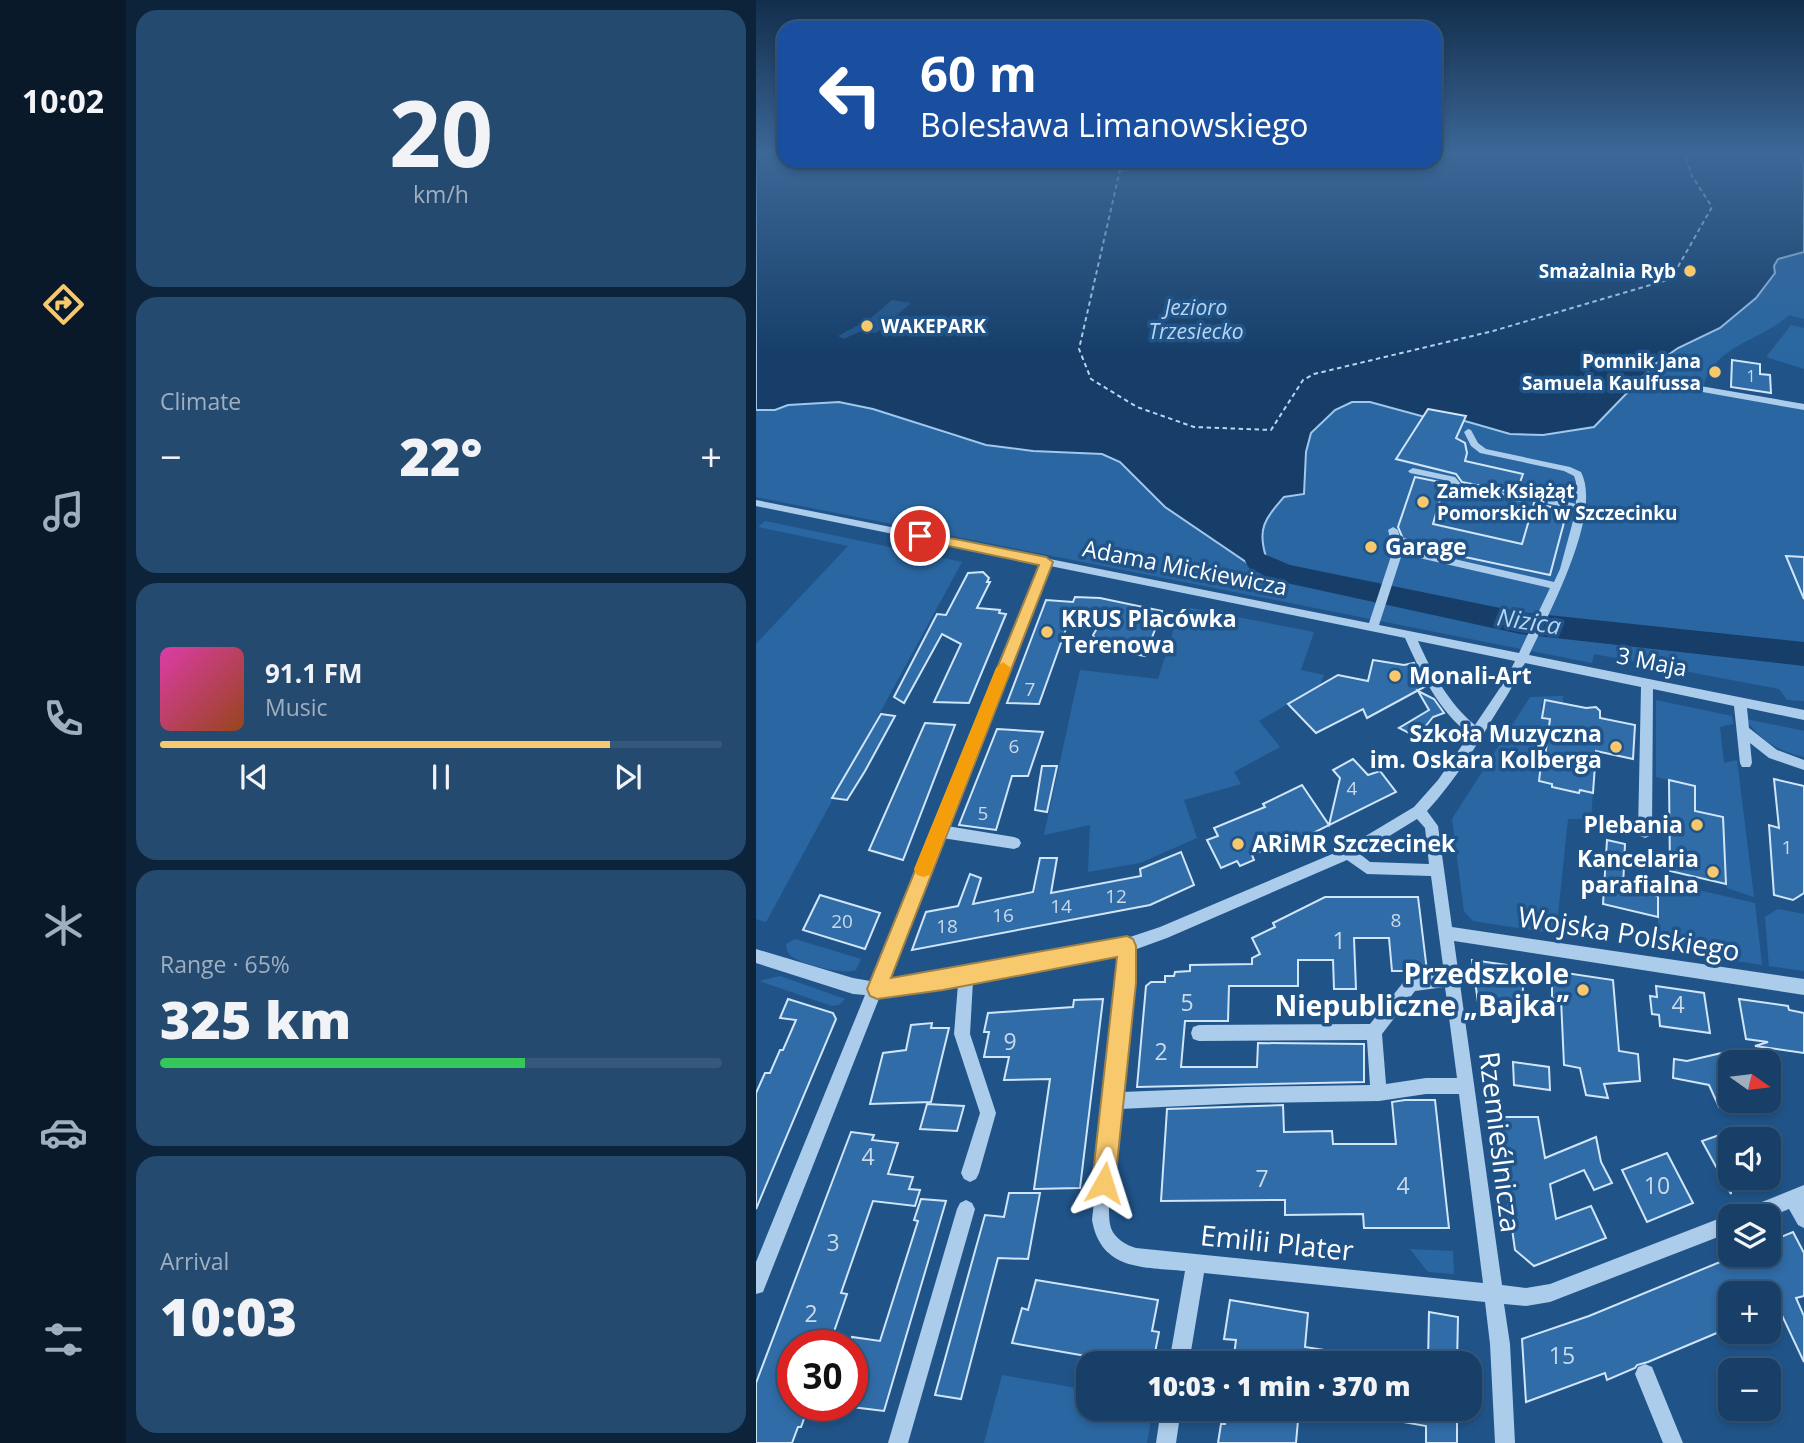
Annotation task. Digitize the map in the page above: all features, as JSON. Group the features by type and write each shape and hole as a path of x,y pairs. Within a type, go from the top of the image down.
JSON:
{"street":[{"path":"1683,387 1804,407"},
{"path":"756,956 853,986 877,989 965,976 1127,946 1349,853 1419,811 1443,784 1478,733 1524,657 1565,569 1581,508 1581,482 1578,474 1483,451 1474,444 1468,432"},
{"path":"1413,471 1452,479 1458,486 1519,499 1528,496 1581,508"},
{"path":"758,506 769,493"},
{"name":"Adama Mickiewicza","path":"758,506 1524,657"},
{"path":"1373,627 1398,551 1393,530"},
{"path":"1398,551 1405,550 1557,586"},
{"path":"756,1285 877,989 1046,562"},
{"path":"1409,634 1418,654 1460,722 1478,733"},
{"name":"3 Maja","path":"1524,657 1804,715"},
{"path":"1645,832 1647,682"},
{"path":"1740,701 1745,763"},
{"name":"3 Maja","path":"1773,707 1804,707"},
{"path":"1742,730 1773,754 1804,765"},
{"name":"Rzemieślnicza","path":"1419,811 1431,825 1446,933 1500,1344 1505,1443"},
{"path":"939,831 1014,843"},
{"path":"1349,853 1367,868 1437,870"},
{"name":"Wojska Polskiego","path":"1446,933 1804,986"},
{"name":"Emilii Plater","path":"1127,946 1126,983 1100,1211 1103,1233 1111,1245 1129,1255 1526,1297 1550,1293 1718,1228"},
{"path":"965,976 962,1034 988,1114 970,1173"},
{"path":"1379,1093 1374,1032 1411,984 1452,979"},
{"path":"1199,1033 1374,1032"},
{"path":"1113,1101 1290,1093 1379,1093 1426,1086 1466,1086"},
{"path":"1780,1204 1799,1197 1804,1219"},
{"path":"898,1443 966,1209"},
{"path":"1181,1351 1196,1263"},
{"path":"1645,1374 1673,1443"},
{"path":"1166,1443 1169,1421"}],"shaded area":[{"path":"1804,252 1804,319 1789,315 1728,352 1717,361 1703,387 1804,404 1804,701 1787,700 1779,689 1594,654 1592,663 756,497 756,410 839,402 873,409 955,437 1016,450 1102,454 1118,460 1165,507 1252,565 1266,557 1262,538 1264,524 1272,512 1284,497 1304,494 1306,452 1311,433 1335,410 1352,402 1370,402 1436,420 1465,421 1510,434 1543,435 1594,427 1655,364 1678,348 1720,328 1756,298 1778,259"},
{"path":"1791,325 1804,328 1804,369 1766,357"},
{"path":"765,521 962,562 766,922 756,919 756,644 848,546 758,527"},
{"path":"1181,606 1314,632 1301,670 1324,675 1320,685 1259,721 1280,747 1234,772 1241,784 1184,800 1197,838 1140,863 1088,872 1090,825 1044,835 1080,670 1158,679"},
{"path":"1563,696 1563,703 1545,700 1541,704 1542,717 1550,719 1544,765 1541,765 1552,787 1593,793 1591,819 1568,819 1556,934 1473,921 1464,911 1452,819 1530,697"},
{"path":"1656,700 1732,716 1733,724 1720,727 1724,763 1737,760 1754,897 1727,888 1723,817 1695,811 1695,786 1656,777"},
{"path":"1746,719 1804,731 1804,757 1771,744 1757,733"},
{"path":"1658,881 1755,903 1762,965 1658,949"},
{"path":"1778,909 1804,914 1804,971 1769,966 1765,917"},
{"path":"795,939 861,959 856,970 850,971 812,965 788,952 786,944"},
{"path":"780,976 845,999 839,1005 832,1006 759,981"},
{"path":"1410,1249 1453,1251 1454,1274 1428,1272"},
{"path":"1002,1375 1076,1388 1076,1421 1151,1421 1147,1443 984,1443"}],"water":[{"name":"Jezioro Trzesiecko","path":"756,220 1804,220 1804,252 1778,259 1774,266 1775,273 1756,298 1720,328 1678,348 1655,364 1594,427 1543,435 1510,434 1465,421 1436,420 1370,402 1352,402 1335,410 1311,433 1306,452 1304,494 1284,497 1272,512 1264,524 1262,538 1266,557 1252,566 1165,507 1120,462 1102,454 1033,451 986,445 873,409 839,402 756,410"}],"pier":[{"path":"892,300 911,303 876,333 861,331 844,339 838,336 871,318"}],"building":[{"path":"1732,360 1760,364 1760,374 1770,375 1771,393 1731,387"},
{"path":"1428,409 1466,416 1456,438 1465,443 1465,461 1523,474 1516,493 1462,482 1456,474 1396,459"},
{"path":"1415,477 1445,483 1433,524 1522,544 1534,503 1567,511 1550,575 1437,551 1443,548 1403,539 1398,527"},
{"path":"1786,556 1804,557 1804,599"},
{"path":"983,572 989,578 987,582 990,582 977,608 1000,610 999,613 1006,614 969,703 934,702 961,644 942,634 904,703 894,697 937,614 946,615 968,573"},
{"path":"1075,597 1100,598 1162,611 1145,656 1099,647 1093,635 1104,617 1071,615 1039,704 1007,703 1046,600 1073,602"},
{"path":"1373,660 1404,665 1414,663 1426,686 1367,718 1363,709 1316,733 1288,704 1338,675 1368,681"},
{"path":"1418,691 1434,699 1444,713 1433,717 1417,737 1399,728 1429,710"},
{"name":"Szkoła Muzyczna im. Oskara Kolberga","path":"1545,700 1586,708 1596,707 1600,711 1600,718 1635,725 1633,759 1596,751 1593,793 1552,787 1552,784 1539,781 1541,765 1544,765 1550,719 1542,718"},
{"path":"881,714 895,716 865,771 847,800 832,798"},
{"path":"925,723 955,725 903,860 869,850"},
{"path":"997,729 1043,732 1028,776 1012,776 996,830 959,825"},
{"path":"1353,759 1368,775 1380,771 1396,792 1289,845 1286,840 1252,855 1254,860 1240,866 1237,861 1221,868 1207,840 1218,836 1214,828 1265,807 1263,804 1302,785 1329,825 1340,778 1333,770"},
{"path":"1042,766 1057,766 1047,812 1035,810"},
{"path":"1774,779 1804,786 1804,893 1793,900 1774,895 1769,825 1779,828"},
{"name":"Plebania","path":"1669,780 1695,786 1695,811 1723,817 1726,884 1670,871"},
{"path":"1607,840 1625,844 1623,887 1658,896 1658,917 1603,904"},
{"path":"1181,852 1194,885 1150,905 912,950 926,912 958,906 970,874 981,878 973,904 1033,892 1040,858 1057,858 1051,893 1141,876 1140,869"},
{"path":"820,895 880,913 865,949 803,930"},
{"path":"1325,897 1418,897 1427,971 1392,971 1389,938 1354,938 1356,989 1334,989 1333,960 1298,960 1298,986 1229,986 1228,1021 1185,1021 1181,1067 1257,1067 1258,1043 1364,1044 1364,1082 1137,1087 1146,986 1151,982 1165,982 1165,976 1174,976 1175,972 1190,971 1190,965 1252,964 1252,958 1260,954 1252,938 1275,927 1273,923"},
{"path":"1472,960 1522,967 1524,1015 1479,1009"},
{"path":"1559,972 1613,980 1619,1051 1638,1054 1640,1081 1604,1084 1608,1098 1586,1095 1580,1068 1564,1065 1561,999 1552,998 1552,981 1560,982"},
{"path":"1656,986 1704,993 1710,1033 1660,1026 1659,1015 1652,1014 1650,996 1657,997"},
{"path":"788,999 833,1013 836,1019 756,1209 756,1093 765,1073 770,1073 780,1050 783,1050 796,1020 780,1018"},
{"path":"1103,999 1080,1188 1034,1189 1050,1079 1004,1080 1009,1057 984,1057 989,1032 984,1032 988,1013 1073,1007 1074,1000"},
{"path":"1739,999 1788,1006 1789,1010 1804,1013 1804,1053 1755,1046 1768,1042 1746,1039"},
{"path":"932,1023 931,1028 949,1028 931,1102 870,1104 883,1053 906,1050 911,1025"},
{"path":"1718,1054 1718,1105 1709,1085 1673,1078 1674,1059 1687,1061"},
{"path":"1513,1062 1549,1067 1550,1090 1514,1085"},
{"path":"1435,1100 1449,1228 1364,1228 1363,1214 1285,1215 1285,1200 1161,1201 1167,1109 1283,1105 1284,1132 1332,1131 1333,1144 1396,1144 1392,1102"},
{"path":"927,1104 964,1106 957,1131 920,1129"},
{"path":"1496,1117 1538,1117 1545,1158 1596,1137 1601,1162 1612,1183 1594,1190 1584,1170 1550,1184 1556,1219 1591,1206 1606,1238 1534,1266 1515,1250"},
{"path":"851,1132 874,1135 872,1140 898,1143 888,1174 913,1177 909,1189 920,1190 915,1206 873,1201 841,1293 847,1294 835,1330 777,1330 777,1421 803,1421 792,1443 756,1443 756,1383"},
{"path":"1718,1135 1718,1170 1702,1141"},
{"path":"1667,1153 1693,1203 1647,1222 1622,1170"},
{"path":"1009,1193 1040,1193 1028,1259 998,1258 961,1399 935,1395 985,1215 1004,1217"},
{"path":"921,1199 946,1201 884,1411 868,1409 868,1339 880,1341 918,1221 914,1220"},
{"path":"1793,1232 1804,1253 1804,1296 1796,1298 1804,1316 1804,1362 1781,1313 1781,1281 1718,1281 1718,1332 1607,1380 1605,1373 1526,1402 1522,1339 1589,1316 1718,1263 1718,1267 1781,1267 1781,1237"},
{"path":"1036,1280 1158,1300 1152,1331 1159,1332 1155,1351 1076,1351 1076,1354 1012,1343 1022,1308 1028,1310"},
{"path":"1230,1300 1308,1313 1305,1347 1331,1351 1235,1351 1236,1340 1224,1339"},
{"path":"1429,1312 1458,1317 1457,1351 1428,1351"},
{"path":"1225,1421 1298,1421 1296,1443 1218,1443 1221,1424 1225,1424"},
{"path":"1398,1421 1457,1421 1457,1443 1426,1443 1426,1426"}],"waterway":[{"name":"Nizica","path":"1259,561 1283,573 1520,623 1804,654"}],"ferry route":[{"path":"1108,220 1079,349 1091,379 1137,407 1194,427 1271,430 1303,380 1314,374 1493,331 1671,279 1704,220"}],"slow traffic":[{"path":"923,869 1003,668"}],"place":[{"name":"Smażalnia Ryb","path":"1690,271"},
{"name":"WAKEPARK","path":"867,326"},
{"name":"Pomnik Jana Samuela Kaulfussa","path":"1715,372"},
{"name":"Zamek Książąt Pomorskich w Szczecinku","path":"1423,502"},
{"name":"Garage","path":"1371,547"},
{"name":"KRUS Placówka Terenowa","path":"1047,632"},
{"name":"Monali-Art","path":"1395,676"},
{"name":"Szkoła Muzyczna im. Oskara Kolberga","path":"1616,747"},
{"name":"Plebania","path":"1697,825"},
{"name":"ARiMR Szczecinek","path":"1238,844"},
{"name":"Kancelaria parafialna","path":"1713,872"},
{"name":"Przedszkole Niepubliczne „Bajka”","path":"1583,990"}],"route":[{"path":"920,536 1046,562 877,989 921,984 1127,946 1126,983 1104,1183"}]}
